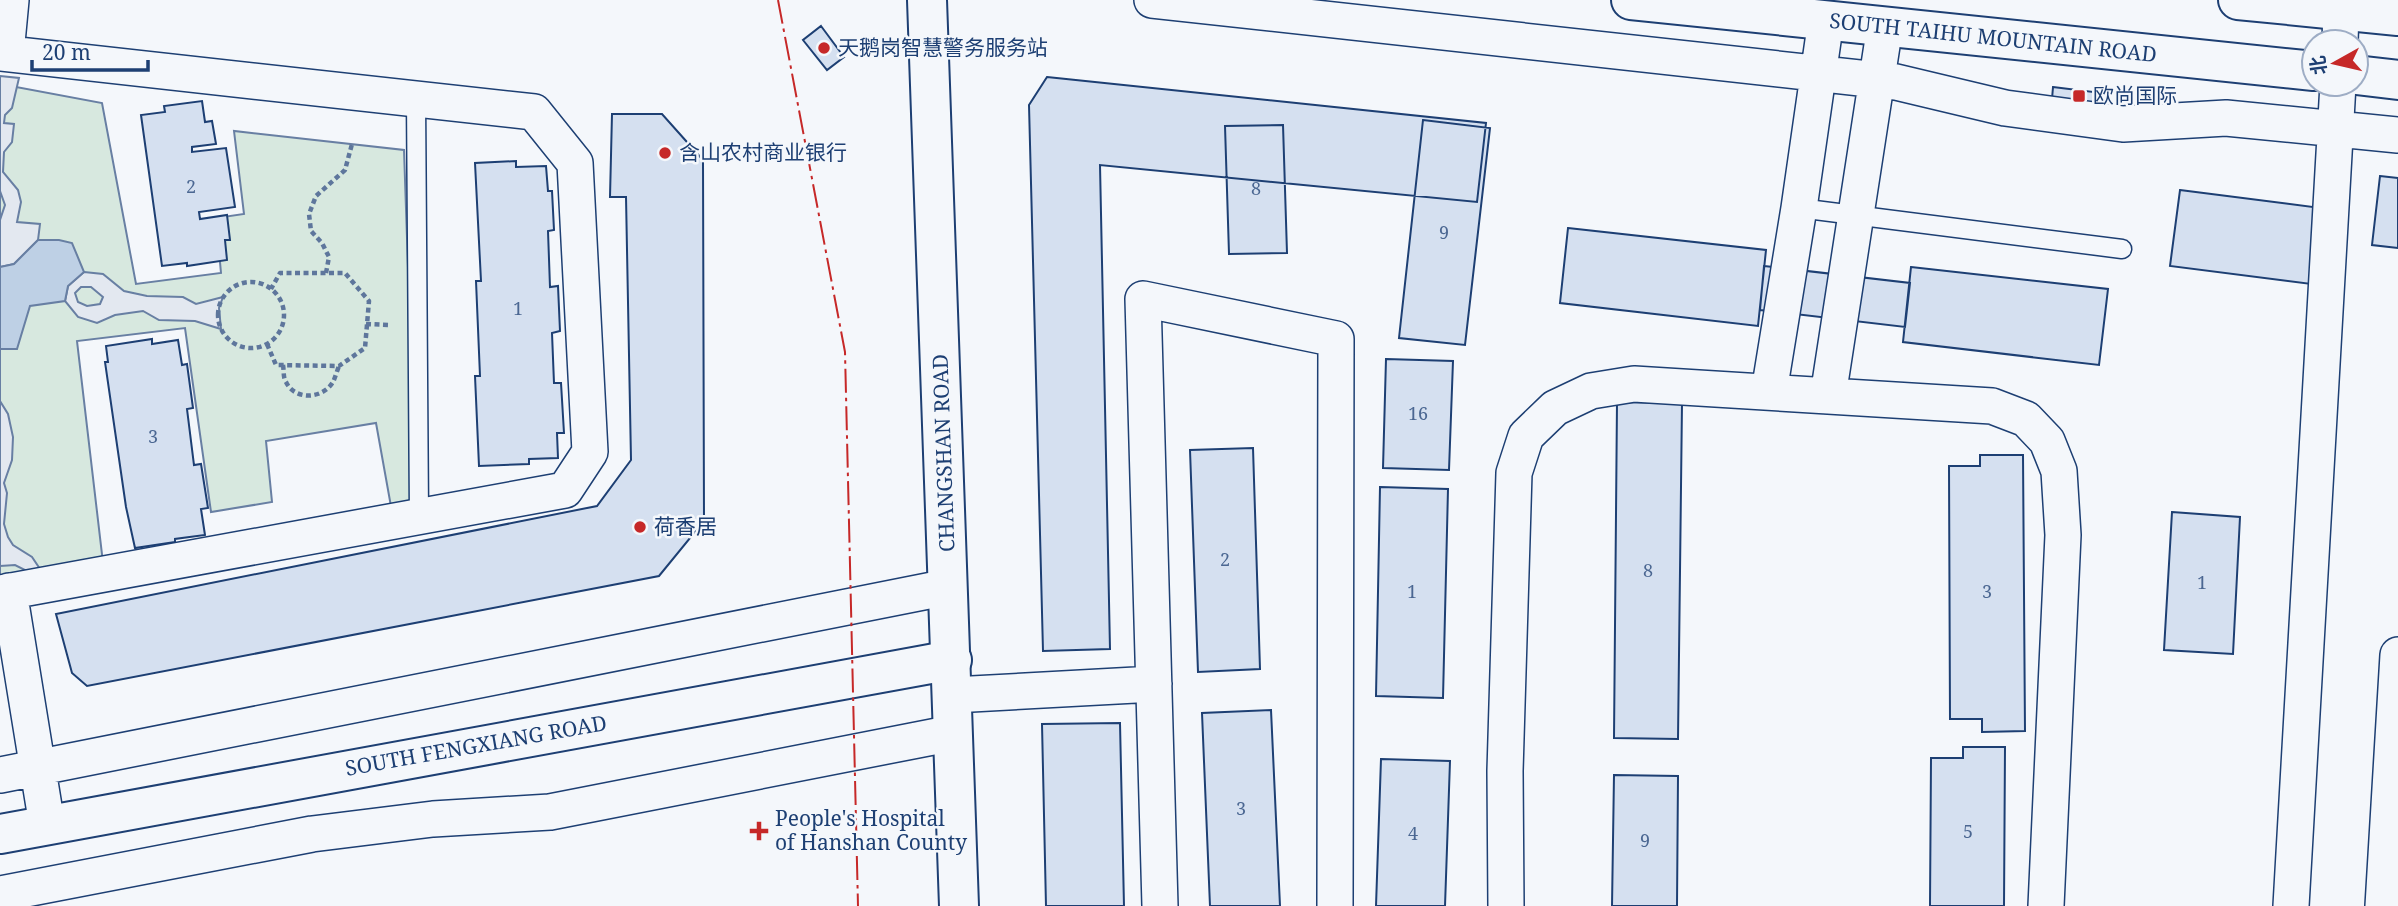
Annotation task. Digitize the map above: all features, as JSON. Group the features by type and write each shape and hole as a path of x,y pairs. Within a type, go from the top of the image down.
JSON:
{"main road":[{"name":"CHANGSHAN ROAD","path":"927,0 959,906"},
{"name":"SOUTH TAIHU MOUNTAIN ROAD","path":"1631,0 2300,70"},
{"path":"2238,0 2340,26 2398,16"},
{"path":"2370,77 2398,80"},
{"name":"SOUTH FENGXIANG ROAD","path":"0,834 952,677"}],"street":[{"path":"11,0 3,53 534,112 575,163 590,452 565,489 4,592 47,825"},
{"path":"1152,0 1896,82 2005,108 2123,124 2226,118 2398,135"},
{"path":"1769,392 1826,20"},
{"path":"1828,396 1885,26"},
{"path":"2291,906 2337,98"},
{"path":"1160,906 1143,299 1336,339 1335,906"},
{"path":"1506,906 1505,771 1514,473 1526,436 1555,408 1591,391 1634,384 1992,406 2026,419 2047,441 2060,471 2063,535 2046,906"},
{"path":"0,775 948,587"},
{"path":"2383,906 2398,655"},
{"path":"952,677 1154,684"},
{"path":"0,894 313,834 433,819 550,812 953,733"}],"lane":[{"path":"416,99 419,516"},
{"path":"1799,208 2122,249"}],"path":[{"path":"326,273 329,257 312,231 309,214 316,195 345,170 352,144"},
{"path":"271,289 280,273 345,273 369,301 365,348 339,366 332,384 321,394 308,396 295,392 285,382 283,365"},
{"path":"250,282 271,289 283,307 281,329 267,344 257,348 246,348 227,338 221,329 219,308 223,297 240,284 250,282"},
{"path":"267,344 276,365 339,366"}],"shaded area":[{"path":"0,76 19,78 12,108 5,115 4,123 14,124 12,142 4,152 3,172 18,190 21,202 17,222 40,224 38,240 14,264 0,267 0,220 5,205 0,191"},
{"path":"0,84 102,103 136,284 221,273 216,218 244,214 234,131 404,150 412,503 392,512 376,423 266,441 272,502 211,512 185,328 77,341 103,563 0,584"},
{"path":"84,272 103,274 124,291 147,296 183,297 196,304 223,297 219,308 221,329 195,321 159,320 143,311 115,315 97,323 78,317 65,301 68,286","holes":["81,287 91,287 103,297 100,304 87,306 78,302 75,293"]},
{"path":"0,401 8,414 13,437 12,460 4,483 7,493 4,524 13,545 32,557 46,578 30,580 25,570 15,565 0,566"}],"water":[{"path":"38,240 72,243 84,272 68,286 65,301 30,306 17,349 0,349 0,267 14,264"}],"building":[{"name":"天鹅岗智慧警务服务站","path":"821,26 844,57 827,70 803,40"},
{"path":"1047,77 1486,123 1477,202 1100,165 1110,649 1043,651 1029,105"},
{"path":"2053,87 2110,94 2108,105 2052,99"},
{"path":"202,101 205,122 212,121 216,144 192,147 192,152 226,148 235,207 199,212 200,219 227,215 230,240 225,240 227,260 187,266 187,263 162,266 141,115 165,112 164,106"},
{"path":"612,114 662,114 703,160 704,521 659,576 87,686 72,673 56,614 597,506 631,460 626,197 610,197"},
{"path":"1423,120 1490,128 1465,345 1399,338"},
{"path":"1283,125 1287,253 1229,254 1225,126"},
{"path":"516,161 516,167 546,166 548,191 552,191 554,230 548,231 550,287 558,286 560,331 552,333 554,383 561,383 564,433 557,433 558,458 529,459 529,464 479,466 475,376 480,376 476,281 481,281 475,163"},
{"path":"2380,176 2398,178 2398,248 2372,245"},
{"path":"2180,190 2321,208 2311,284 2170,266"},
{"path":"1568,228 1766,250 1758,326 1560,303"},
{"path":"1764,266 1910,283 1905,327 1760,310"},
{"path":"1911,267 2108,289 2099,365 1903,342"},
{"path":"152,339 152,344 178,340 182,365 187,364 193,408 187,409 194,465 201,464 208,508 201,509 205,535 135,548 126,507 105,362 108,362 106,346"},
{"path":"1386,359 1453,361 1449,470 1383,468"},
{"path":"1617,402 1682,403 1678,739 1614,738"},
{"path":"1253,448 1260,669 1198,672 1190,450"},
{"path":"1980,455 2023,455 2025,731 1982,732 1982,719 1950,719 1949,466 1980,466"},
{"path":"1380,487 1448,489 1443,698 1376,696"},
{"path":"2172,512 2240,517 2233,654 2164,650"},
{"path":"1271,710 1280,906 1210,906 1202,713"},
{"path":"1120,723 1124,906 1046,906 1042,724"},
{"path":"1963,747 2005,747 2004,906 1930,906 1931,758 1963,758"},
{"path":"1381,759 1450,761 1445,906 1376,906"},
{"path":"1614,775 1678,776 1677,906 1612,906"}],"power":[{"path":"778,0 845,352 858,906"}],"place":[{"name":"天鹅岗智慧警务服务站","path":"824,48"},
{"name":"欧尚国际","path":"2079,96"},
{"name":"含山农村商业银行","path":"665,153"},
{"name":"荷香居","path":"640,527"},
{"name":"People's Hospital of Hanshan County","path":"759,831"}]}
